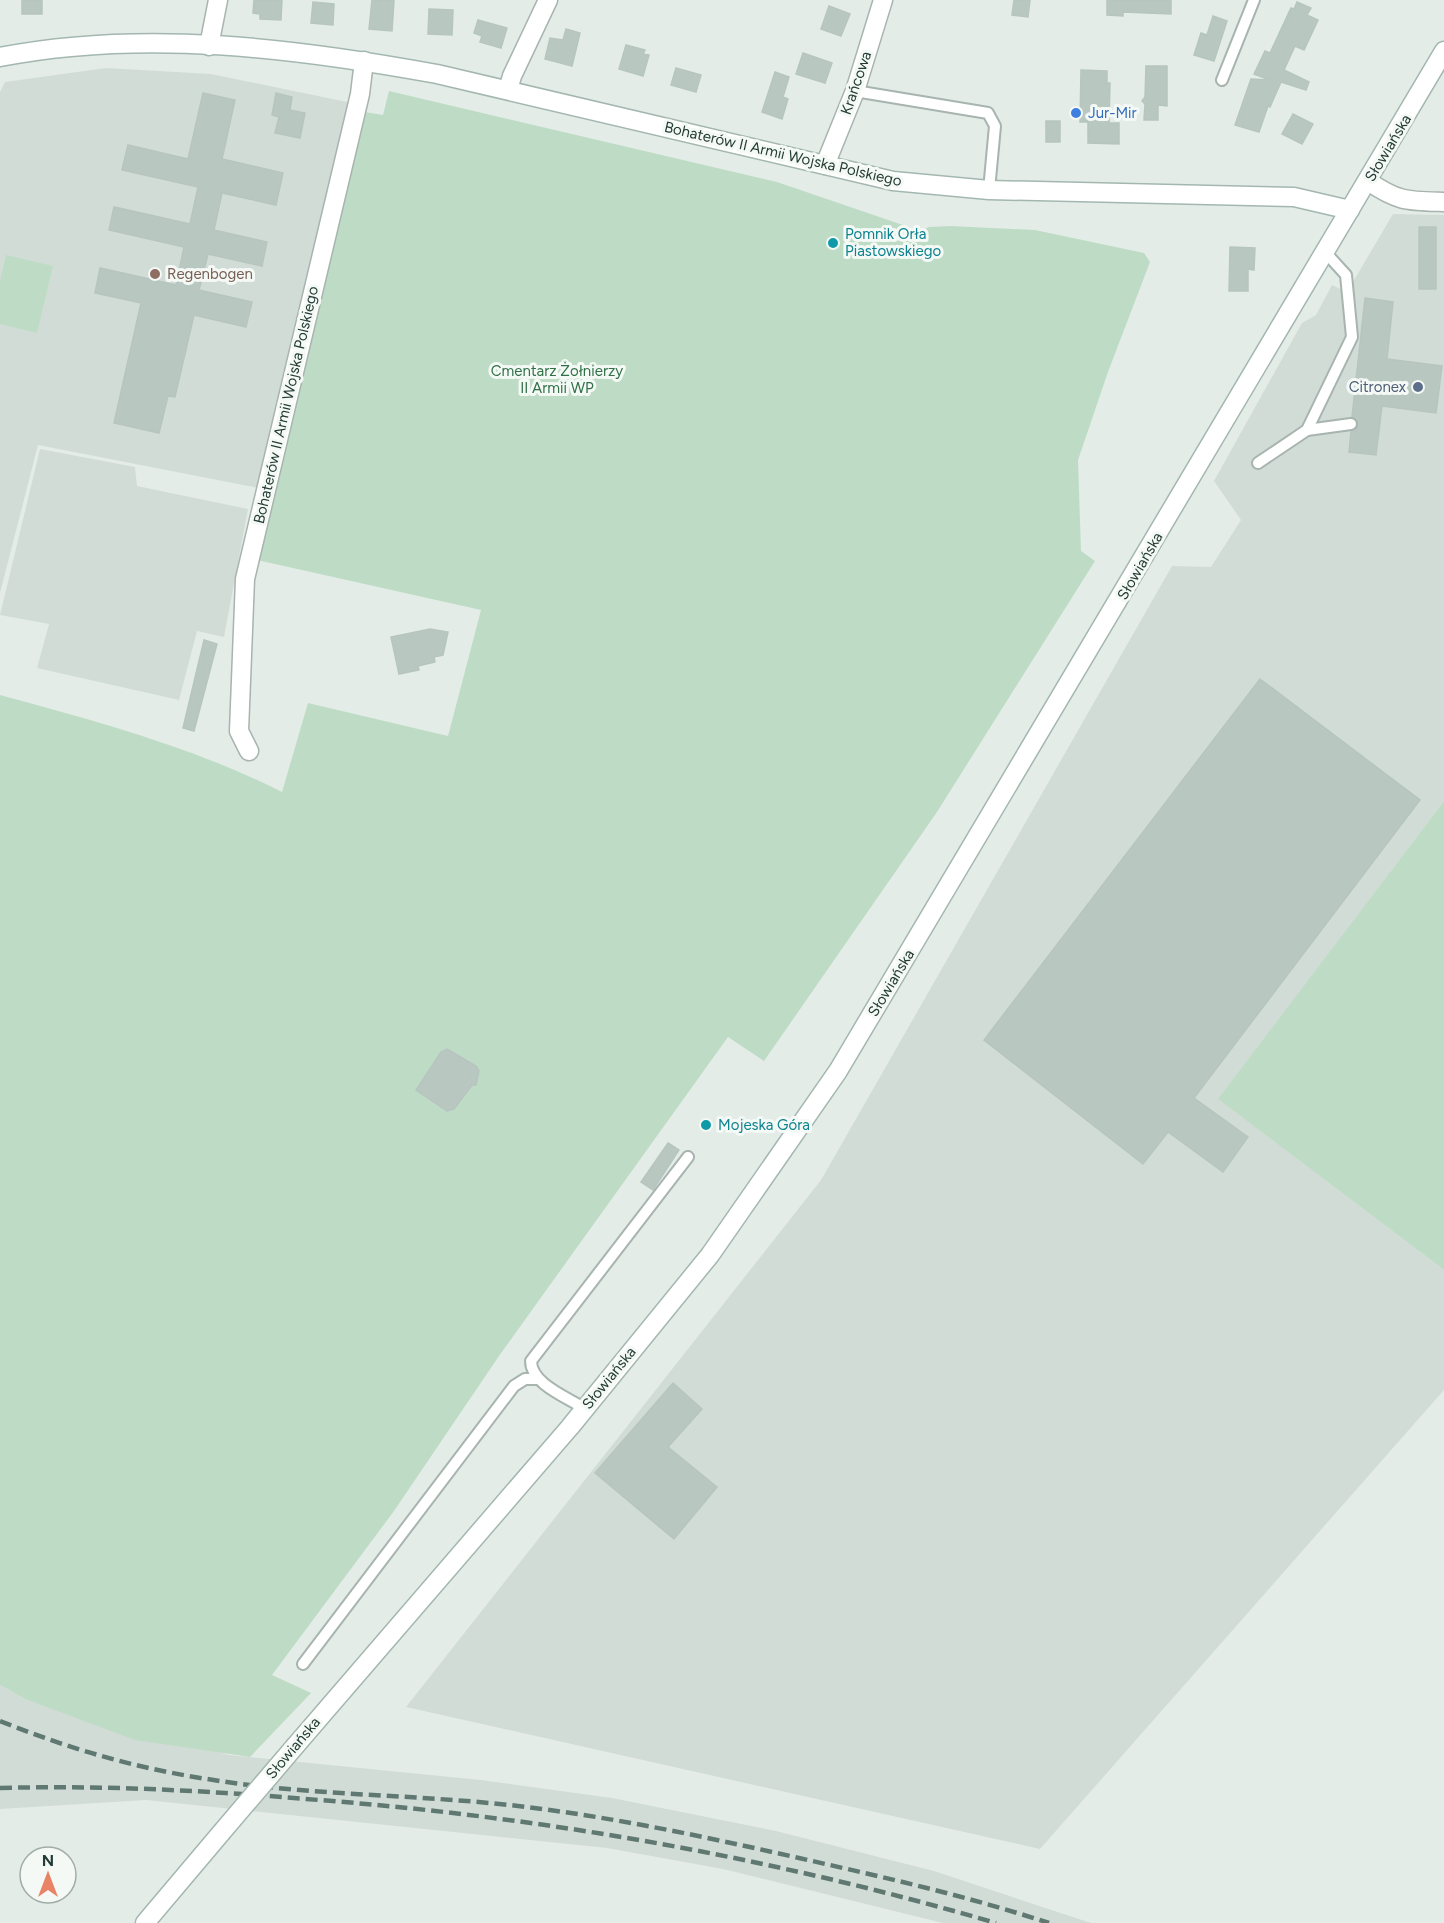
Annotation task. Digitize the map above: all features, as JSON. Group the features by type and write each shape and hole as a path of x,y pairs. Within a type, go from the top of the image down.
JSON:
{"street":[{"path":"209,46 218,0"},
{"path":"508,90 512,76 548,0"},
{"name":"Krańcowa","path":"825,165 855,91 884,0"},
{"name":"Bohaterów II Armii Wojska Polskiego","path":"0,57 76,45 209,46 364,61 508,90 893,181 989,190 1294,197 1350,210"},
{"name":"Słowiańska","path":"145,1923 585,1408 710,1255 838,1071 1444,51"},
{"name":"Bohaterów II Armii Wojska Polskiego","path":"249,751 239,731 245,579 360,94 364,61"},
{"path":"1368,181 1388,195 1405,201 1444,202"}],"lane":[{"path":"1222,80 1254,0"},
{"path":"855,91 988,113 995,126 989,190"},
{"path":"1307,430 1352,337 1346,275 1325,252"},
{"path":"1258,463 1307,430 1351,424"},
{"path":"585,1408 537,1378 531,1370 531,1361 539,1347 688,1157"},
{"path":"303,1664 514,1386 525,1378 537,1378"}],"shaded area":[{"name":"Regenbogen","path":"106,68 211,74 352,103 258,488 38,445 0,593 0,92 5,82"},
{"name":"Citronex","path":"1393,214 1444,215 1444,801 1219,1099 1444,1270 1444,1390 1040,1849 406,1707 821,1180 1172,566 1211,567 1241,520 1214,481 1302,323 1316,315 1332,285 1347,292"},
{"path":"40,449 135,467 137,486 248,509 224,637 197,631 179,700 37,668 49,624 0,615"},
{"path":"0,1685 25,1699 229,1755 481,1780 612,1798 776,1831 934,1871 1091,1923 943,1923 723,1869 607,1848 146,1800 0,1809"}],"green space":[{"name":"Cmentarz Żołnierzy II Armii WP","path":"389,91 777,182 903,225 895,242 929,227 1035,230 1144,253 1150,262 1108,372 1078,460 1081,551 1095,561 937,812 764,1061 728,1037 499,1356 394,1511 272,1675 311,1693 250,1757 135,1740 25,1699 0,1685 0,695 108,725 179,748 282,792 308,703 448,736 481,610 257,560 365,112 383,115"},
{"path":"6,255 53,266 37,333 0,324 0,281"},
{"path":"1444,801 1444,1270 1218,1099"}],"building":[{"path":"22,0 42,0 42,14 22,14"},
{"path":"254,0 282,0 281,20 260,19 260,14 253,13"},
{"path":"372,0 394,0 392,31 369,29"},
{"path":"1014,0 1030,0 1028,17 1012,15"},
{"path":"1107,0 1171,0 1171,14 1123,12 1123,16 1107,15"},
{"path":"313,2 334,4 333,25 311,23"},
{"path":"1297,2 1311,8 1307,15 1318,20 1304,50 1295,46 1284,70 1309,82 1306,90 1281,82 1270,107 1268,106 1259,132 1235,125 1251,79 1270,80 1254,74 1265,51 1270,53 1291,8 1294,9"},
{"path":"829,6 850,14 841,36 821,29"},
{"path":"429,9 453,10 452,35 428,34"},
{"path":"1213,16 1227,21 1214,61 1194,55 1201,33 1207,35"},
{"path":"478,20 507,28 501,48 480,42 482,36 474,33"},
{"path":"566,29 580,33 572,66 545,59 550,38 563,40"},
{"path":"626,45 645,50 643,54 649,55 643,76 619,69"},
{"path":"803,53 832,63 825,83 796,74"},
{"path":"1146,66 1167,66 1167,106 1158,105 1158,120 1144,120 1145,104 1142,101 1145,97"},
{"path":"676,68 701,75 696,92 671,85"},
{"path":"1081,70 1107,71 1107,83 1110,83 1109,123 1119,123 1119,144 1088,143 1088,122 1080,122"},
{"path":"775,72 789,77 783,97 788,99 782,119 762,112"},
{"path":"203,93 235,100 222,159 283,173 276,205 222,193 214,230 267,242 262,266 208,254 199,290 252,302 246,327 194,315 175,397 168,396 159,433 114,423 141,303 95,293 100,268 176,285 184,247 109,230 114,207 190,224 198,187 122,170 128,145 188,159"},
{"path":"276,93 292,97 290,110 305,113 300,138 275,133 279,117 272,115"},
{"path":"1293,114 1313,124 1302,144 1282,134"},
{"path":"1046,121 1060,121 1060,142 1046,142"},
{"path":"1419,227 1436,227 1436,289 1419,289"},
{"path":"1230,247 1255,248 1254,270 1248,269 1248,291 1229,291"},
{"path":"1365,298 1393,302 1387,359 1442,366 1436,413 1382,406 1376,455 1349,452 1351,432 1356,430 1358,424 1352,417"},
{"path":"430,629 448,632 443,655 434,657 435,662 418,666 419,670 399,674 391,637"},
{"path":"204,640 217,644 194,731 183,728"},
{"path":"1260,679 1420,800 1194,1098 1248,1137 1223,1172 1168,1132 1143,1164 984,1040"},
{"path":"447,1049 476,1066 479,1071 476,1085 472,1085 454,1109 447,1111 416,1090 441,1052"},
{"path":"668,1143 679,1150 653,1190 641,1182"},
{"path":"673,1383 702,1409 668,1447 717,1487 674,1539 595,1473"}],"railway":[{"path":"0,1721 102,1756 207,1779 285,1789 518,1806 659,1828 893,1880 987,1904 1049,1923"},
{"path":"0,1788 80,1787 200,1791 319,1800 491,1818 661,1844 745,1860 913,1900 996,1923"}],"place":[{"name":"Jur-Mir","path":"1076,113"},
{"name":"Pomnik Orła Piastowskiego","path":"833,243"},
{"name":"Regenbogen","path":"155,274"},
{"name":"Citronex","path":"1418,387"},
{"name":"Mojeska Góra","path":"706,1125"}]}
